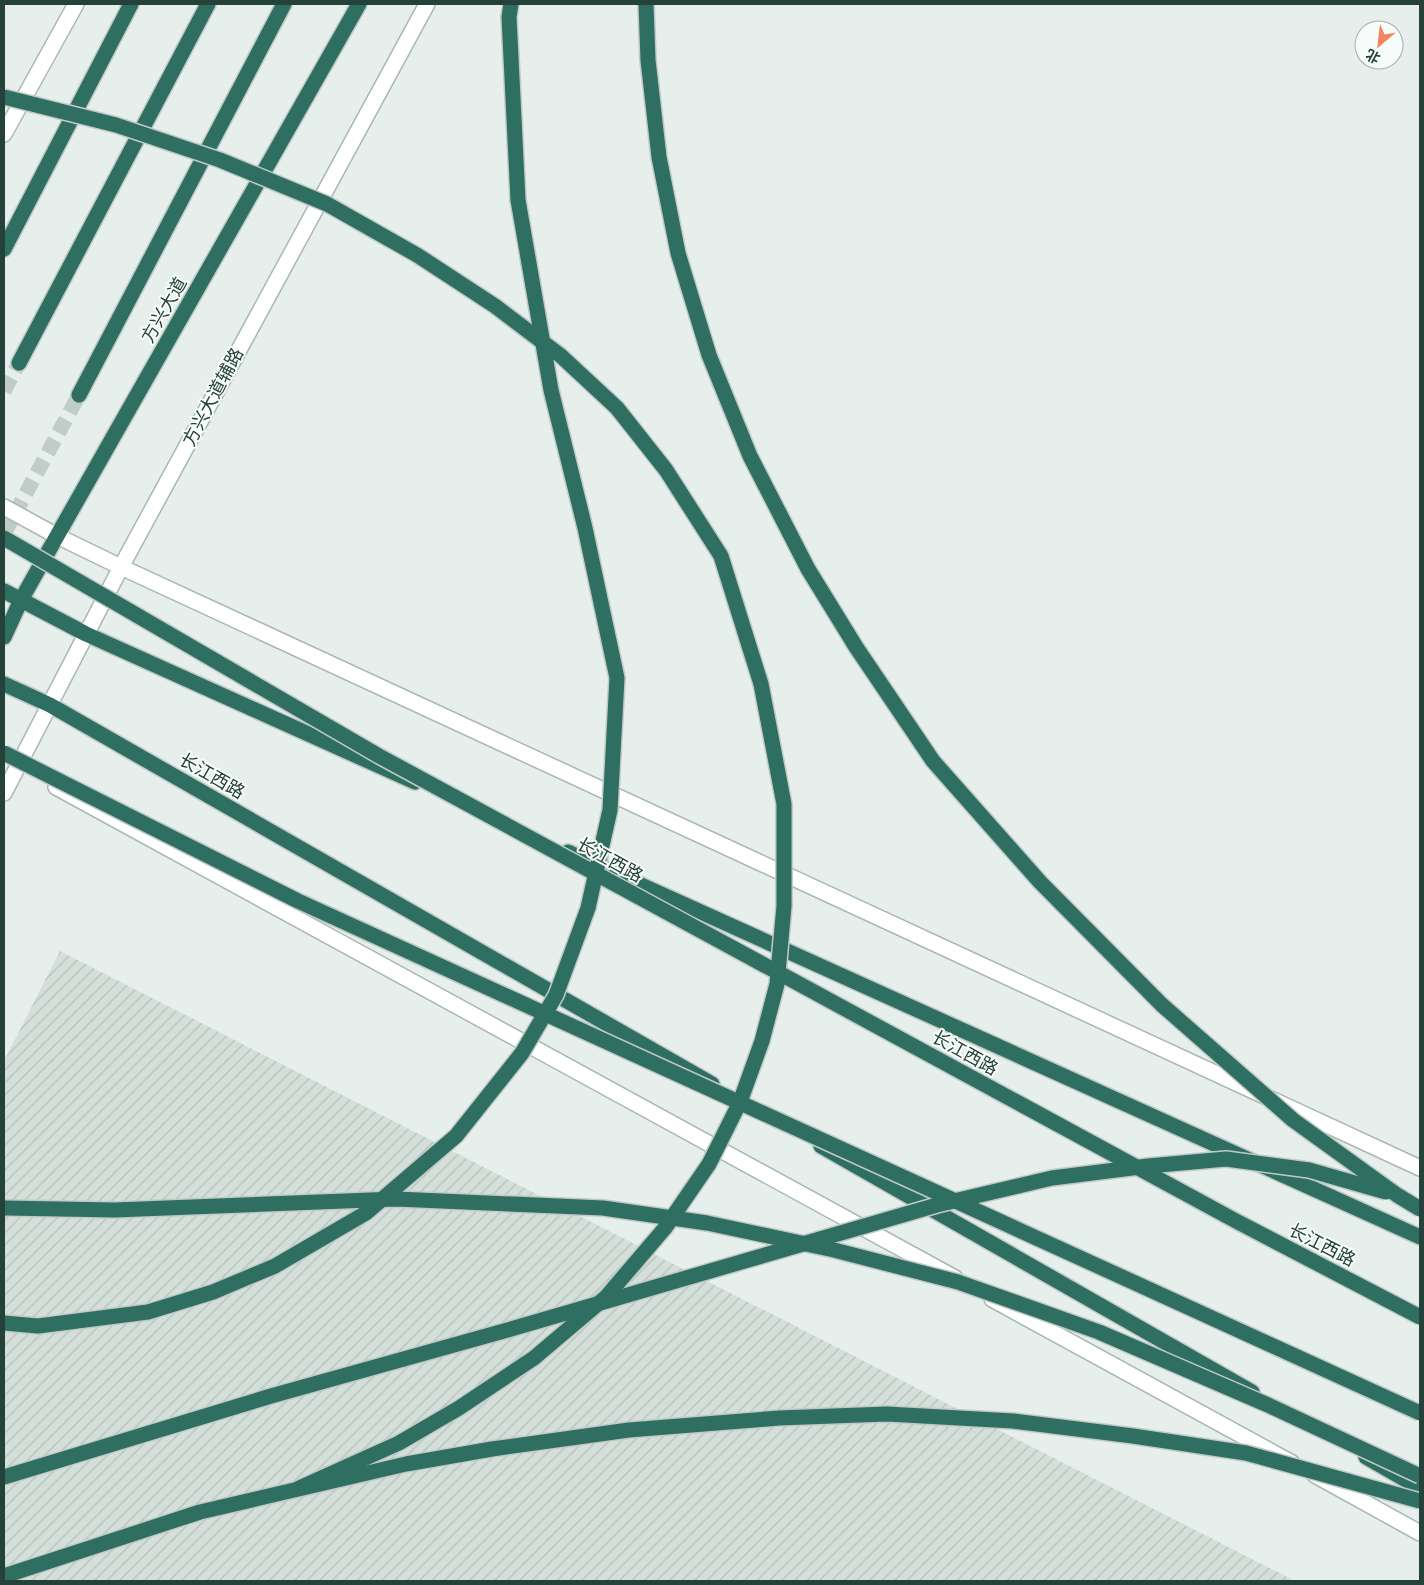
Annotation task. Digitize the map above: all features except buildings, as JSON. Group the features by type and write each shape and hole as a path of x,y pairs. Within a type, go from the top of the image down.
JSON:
{"highway":[{"path":"4,248 131,4"},
{"path":"19,363 208,4"},
{"name":"方兴大道","path":"79,395 284,4"},
{"name":"方兴大道","path":"4,637 21,600 359,4"},
{"path":"4,1323 38,1326 148,1312 213,1292 275,1266 366,1213 456,1136 522,1053 556,995 588,908 610,810 617,678 585,528 551,390 518,200 509,17 511,4"},
{"path":"646,4 648,60 659,157 678,253 709,355 750,456 808,569 856,648 933,761 1047,889 1162,1005 1293,1120 1397,1196 1420,1209"},
{"path":"4,97 116,125 220,160 327,204 418,255 495,306 561,356 617,408 666,470 721,556 761,684 784,804 784,906 777,984 762,1041 740,1102 709,1164 665,1228 606,1297 534,1358 459,1408 399,1443 299,1488"},
{"name":"长江西路","path":"4,538 388,760 1236,1221 1420,1317"},
{"name":"长江西路","path":"4,591 86,634 1420,1237"},
{"name":"长江西路","path":"4,684 50,705 1420,1488"},
{"path":"4,753 298,901 1420,1413"},
{"path":"4,1477 271,1396 504,1331 937,1205 1052,1178 1148,1166 1226,1159 1310,1170 1397,1196"},
{"path":"4,1208 115,1210 396,1199 603,1208 708,1223 843,1252 958,1282 994,1294 1100,1332 1268,1405 1420,1476"},
{"path":"4,1576 200,1512 406,1464 628,1430 779,1418 888,1414 1013,1421 1133,1436 1246,1453 1420,1501"}],"street":[{"path":"4,134 76,4"},
{"name":"方兴大道辅路","path":"4,793 121,567 426,4"},
{"path":"4,507 57,536 121,567 1420,1168"},
{"path":"4,759 1420,1533"}],"shaded area":[{"path":"60,951 1295,1581 4,1581 4,1061"}],"tunnel":[{"path":"4,391 19,363"},
{"path":"4,534 79,395"}]}
